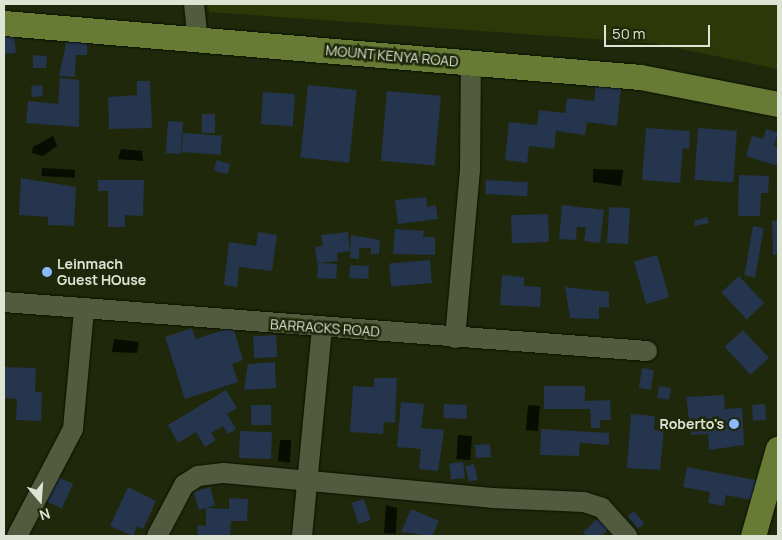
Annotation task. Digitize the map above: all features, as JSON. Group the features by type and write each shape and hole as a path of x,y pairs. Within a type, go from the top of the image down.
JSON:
{"main road":[{"name":"MOUNT KENYA ROAD","path":"4,23 640,77 778,104"},
{"path":"753,536 778,448"}],"street":[{"path":"194,4 198,40"},
{"path":"454,338 470,170 471,62"},
{"name":"BARRACKS ROAD","path":"4,302 84,310 647,351"},
{"path":"17,536 71,435 84,310"},
{"path":"302,536 309,480 322,328"},
{"path":"157,536 184,485 198,476 224,473 592,504 613,517 627,536"}],"green space":[{"path":"208,4 778,4 778,69 652,43 209,12"}],"shaded area":[{"path":"53,136 57,146 43,156 32,153 33,147"},
{"path":"121,149 142,151 143,161 118,159"},
{"path":"42,168 75,170 75,178 42,176"},
{"path":"593,169 623,170 621,186 593,182"},
{"path":"114,339 139,342 137,353 112,352"},
{"path":"528,405 540,406 538,431 526,430"},
{"path":"458,435 472,436 470,460 456,459"},
{"path":"280,440 291,440 290,463 278,461"},
{"path":"386,505 397,508 396,534 384,533"}],"building":[{"path":"14,36 16,53 4,54 4,37"},
{"path":"67,39 87,40 87,55 76,55 75,77 59,76"},
{"path":"33,55 47,56 46,68 33,68"},
{"path":"60,78 79,80 79,127 26,123 28,101 58,104"},
{"path":"137,81 150,81 152,128 109,129 108,97 137,95"},
{"path":"42,85 43,96 32,97 31,86"},
{"path":"308,85 357,90 349,163 300,158"},
{"path":"596,85 621,88 617,126 587,122 585,135 556,131 554,149 529,146 527,163 505,160 509,122 537,125 539,110 565,113 567,98 594,101"},
{"path":"387,91 441,96 435,165 381,161"},
{"path":"263,92 295,94 293,126 261,124"},
{"path":"202,114 215,114 215,133 202,133"},
{"path":"168,121 183,122 181,154 166,153"},
{"path":"646,128 690,131 689,149 683,148 680,183 642,180"},
{"path":"698,128 737,131 733,183 694,180"},
{"path":"766,129 778,133 774,145 778,147 778,166 746,156 752,136 763,139"},
{"path":"183,133 222,136 221,155 182,152"},
{"path":"217,160 230,164 227,175 214,171"},
{"path":"739,175 769,176 768,193 761,193 760,216 738,216"},
{"path":"21,178 76,187 74,226 48,225 48,217 19,215"},
{"path":"98,180 144,180 143,216 125,215 125,227 108,227 108,191 98,191"},
{"path":"486,180 528,182 527,196 485,194"},
{"path":"426,197 427,207 436,205 438,219 398,224 395,200"},
{"path":"562,205 604,210 600,243 584,241 586,227 577,227 576,240 559,239"},
{"path":"609,207 630,208 628,244 607,243"},
{"path":"548,214 549,242 512,243 511,215"},
{"path":"707,217 709,223 695,226 694,221"},
{"path":"778,220 778,254 773,255 772,221"},
{"path":"753,226 764,228 755,277 744,275"},
{"path":"395,229 424,231 423,237 435,237 435,255 393,254"},
{"path":"258,232 277,235 272,271 239,267 237,287 224,285 229,242 256,246"},
{"path":"348,232 350,251 337,253 338,261 317,263 315,247 323,246 321,235"},
{"path":"351,235 380,240 379,254 371,254 371,248 359,248 359,259 350,258"},
{"path":"657,255 669,297 646,304 634,262"},
{"path":"430,260 432,283 391,286 389,264"},
{"path":"318,263 337,264 336,279 317,278"},
{"path":"350,265 369,266 368,279 349,278"},
{"path":"502,275 524,277 524,286 541,287 540,307 500,305"},
{"path":"739,276 764,303 747,319 721,292"},
{"path":"565,287 609,292 609,308 599,307 599,319 570,318"},
{"path":"233,327 243,360 232,364 238,382 185,399 165,337 192,328 196,339"},
{"path":"743,330 769,358 751,375 725,347"},
{"path":"276,335 277,357 254,358 253,336"},
{"path":"275,362 276,388 244,390 248,364"},
{"path":"4,367 36,368 35,392 42,392 41,421 16,420 17,399 4,398"},
{"path":"642,368 654,370 651,390 639,388"},
{"path":"374,378 397,378 395,423 384,422 383,434 350,432 353,386 374,387"},
{"path":"544,386 585,386 585,401 610,400 611,420 600,420 600,428 591,428 590,409 544,409"},
{"path":"659,386 671,388 669,400 657,398"},
{"path":"226,390 237,408 227,414 236,429 228,434 223,426 211,433 216,440 205,447 196,432 178,443 168,425"},
{"path":"724,395 725,409 742,408 744,445 709,450 708,434 691,435 686,397"},
{"path":"401,402 424,404 421,428 444,430 438,471 419,469 421,449 397,447"},
{"path":"444,404 467,405 466,419 444,418"},
{"path":"765,404 766,420 753,421 752,405"},
{"path":"251,405 271,405 271,425 251,425"},
{"path":"631,414 655,416 654,430 664,430 660,470 627,468"},
{"path":"541,429 609,433 609,445 580,443 579,456 540,455"},
{"path":"240,431 272,432 271,459 239,458"},
{"path":"490,444 491,457 476,458 475,445"},
{"path":"463,462 465,478 451,480 449,464"},
{"path":"474,464 478,480 469,482 465,466"},
{"path":"687,467 760,481 756,501 726,495 724,506 708,503 710,492 683,487"},
{"path":"56,476 73,484 62,509 45,500"},
{"path":"128,487 156,501 143,529 137,526 133,536 110,526"},
{"path":"210,487 215,505 199,510 194,492"},
{"path":"229,498 248,499 247,521 231,521 230,536 197,536 198,525 206,526 206,508 229,509"},
{"path":"364,499 371,520 358,524 352,503"},
{"path":"411,509 439,521 432,536 401,532"},
{"path":"634,511 644,523 638,528 628,516"},
{"path":"598,518 609,529 601,536 586,536 583,532"}],"place":[{"name":"Leinmach Guest HOuse","path":"47,272"},
{"name":"Roberto's","path":"734,424"}]}
